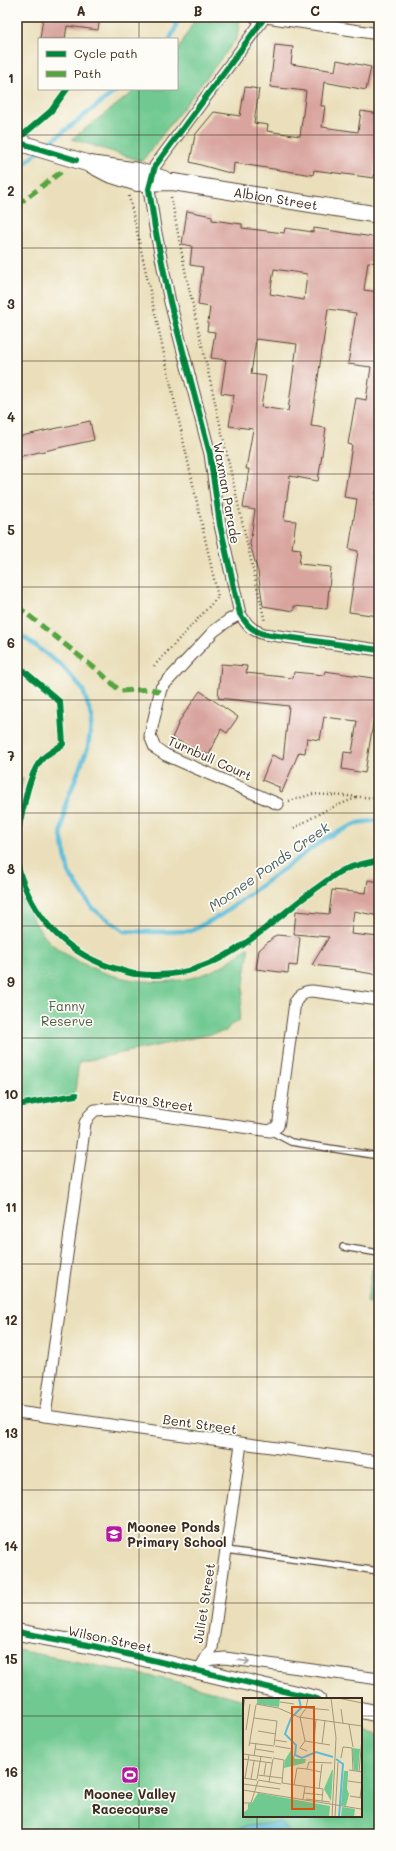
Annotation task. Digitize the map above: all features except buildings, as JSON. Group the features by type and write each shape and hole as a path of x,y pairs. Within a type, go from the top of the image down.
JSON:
{"street":[{"path":"150,184 159,158 262,18 379,34"},
{"name":"Albion Street","path":"17,142 83,162 126,180 150,184 173,182 379,215"},
{"name":"Waxman Parade","path":"150,184 170,302 210,454 220,525 240,614 247,626 264,634 379,650"},
{"name":"Turnbull Court","path":"240,614 214,631 161,688 150,736 155,748 166,755 278,804"},
{"path":"270,1132 278,1126 295,1002 298,997 302,993 312,990 379,1000"},
{"name":"Evans Street","path":"45,1416 85,1123 89,1116 95,1110 115,1109 270,1132"},
{"name":"Bent Street","path":"17,1412 379,1462"},
{"name":"Juliet Street","path":"202,1665 212,1648 241,1444"},
{"name":"Wilson Street","path":"17,1632 202,1665 225,1658 379,1679"},
{"path":"202,1665 314,1698"},
{"path":"362,1710 379,1714"}],"lane":[{"path":"270,1132 291,1142 379,1156"},
{"path":"343,1248 379,1254"},
{"path":"226,1550 379,1571"}],"path":[{"path":"150,184 128,192 218,597 154,666"},
{"path":"178,198 170,197 186,275 265,621 264,634"},
{"path":"278,804 313,794 357,798 379,798"},
{"path":"294,828 326,810 357,798"},
{"path":"17,951 23,954"}],"green space":[{"path":"196,17 240,17 237,38 142,161 72,139 136,90 178,90 178,50"},
{"path":"17,779 23,779 17,803"},
{"name":"Fanny Reserve","path":"17,889 38,927 53,945 70,957 110,975 132,980 154,982 175,981 196,977 220,967 249,947 239,1021 230,1025 226,1031 79,1062 74,1098 17,1106"},
{"path":"372,1269 379,1271 379,1305 367,1302"},
{"name":"Moonee Valley Racecourse","path":"17,1650 170,1680 243,1700 243,1817 362,1817 362,1730 379,1735 379,1834 17,1834"}],"water":[{"path":"280,1822 291,1834 236,1834 241,1827"}],"waterway":[{"name":"Moonee Ponds Creek","path":"170,38 176,27 177,17"},
{"name":"Moonee Ponds Creek","path":"44,147 117,90"},
{"name":"Moonee Ponds Creek","path":"17,170 38,152"},
{"name":"Moonee Ponds Creek","path":"17,632 62,666 83,690 92,718 88,747 66,803 61,835 69,873 92,908 124,931 191,931 221,915 327,837 358,823 379,820"}],"marked path":[{"path":"17,205 65,169"},
{"path":"17,606 102,674 120,691 151,689 160,692"}],"cycle path":[{"path":"255,17 262,21 155,166 149,189 155,228 170,302 210,454 220,525 240,614 250,627 264,634 379,650"},
{"path":"17,140 51,111 66,90"},
{"path":"17,142 76,160"},
{"path":"17,665 60,702 63,744 43,758 30,780 19,831 17,851 19,869 28,894 46,923 58,935 85,956 100,963 135,974 165,975 190,970 213,962 234,951 334,875 346,869 379,860"},
{"path":"17,1105 76,1095"},
{"path":"17,1632 93,1646 313,1698"}],"place":[{"name":"Moonee Ponds Primary School","path":"114,1534"},
{"name":"Moonee Valley Racecourse","path":"130,1775"}]}
